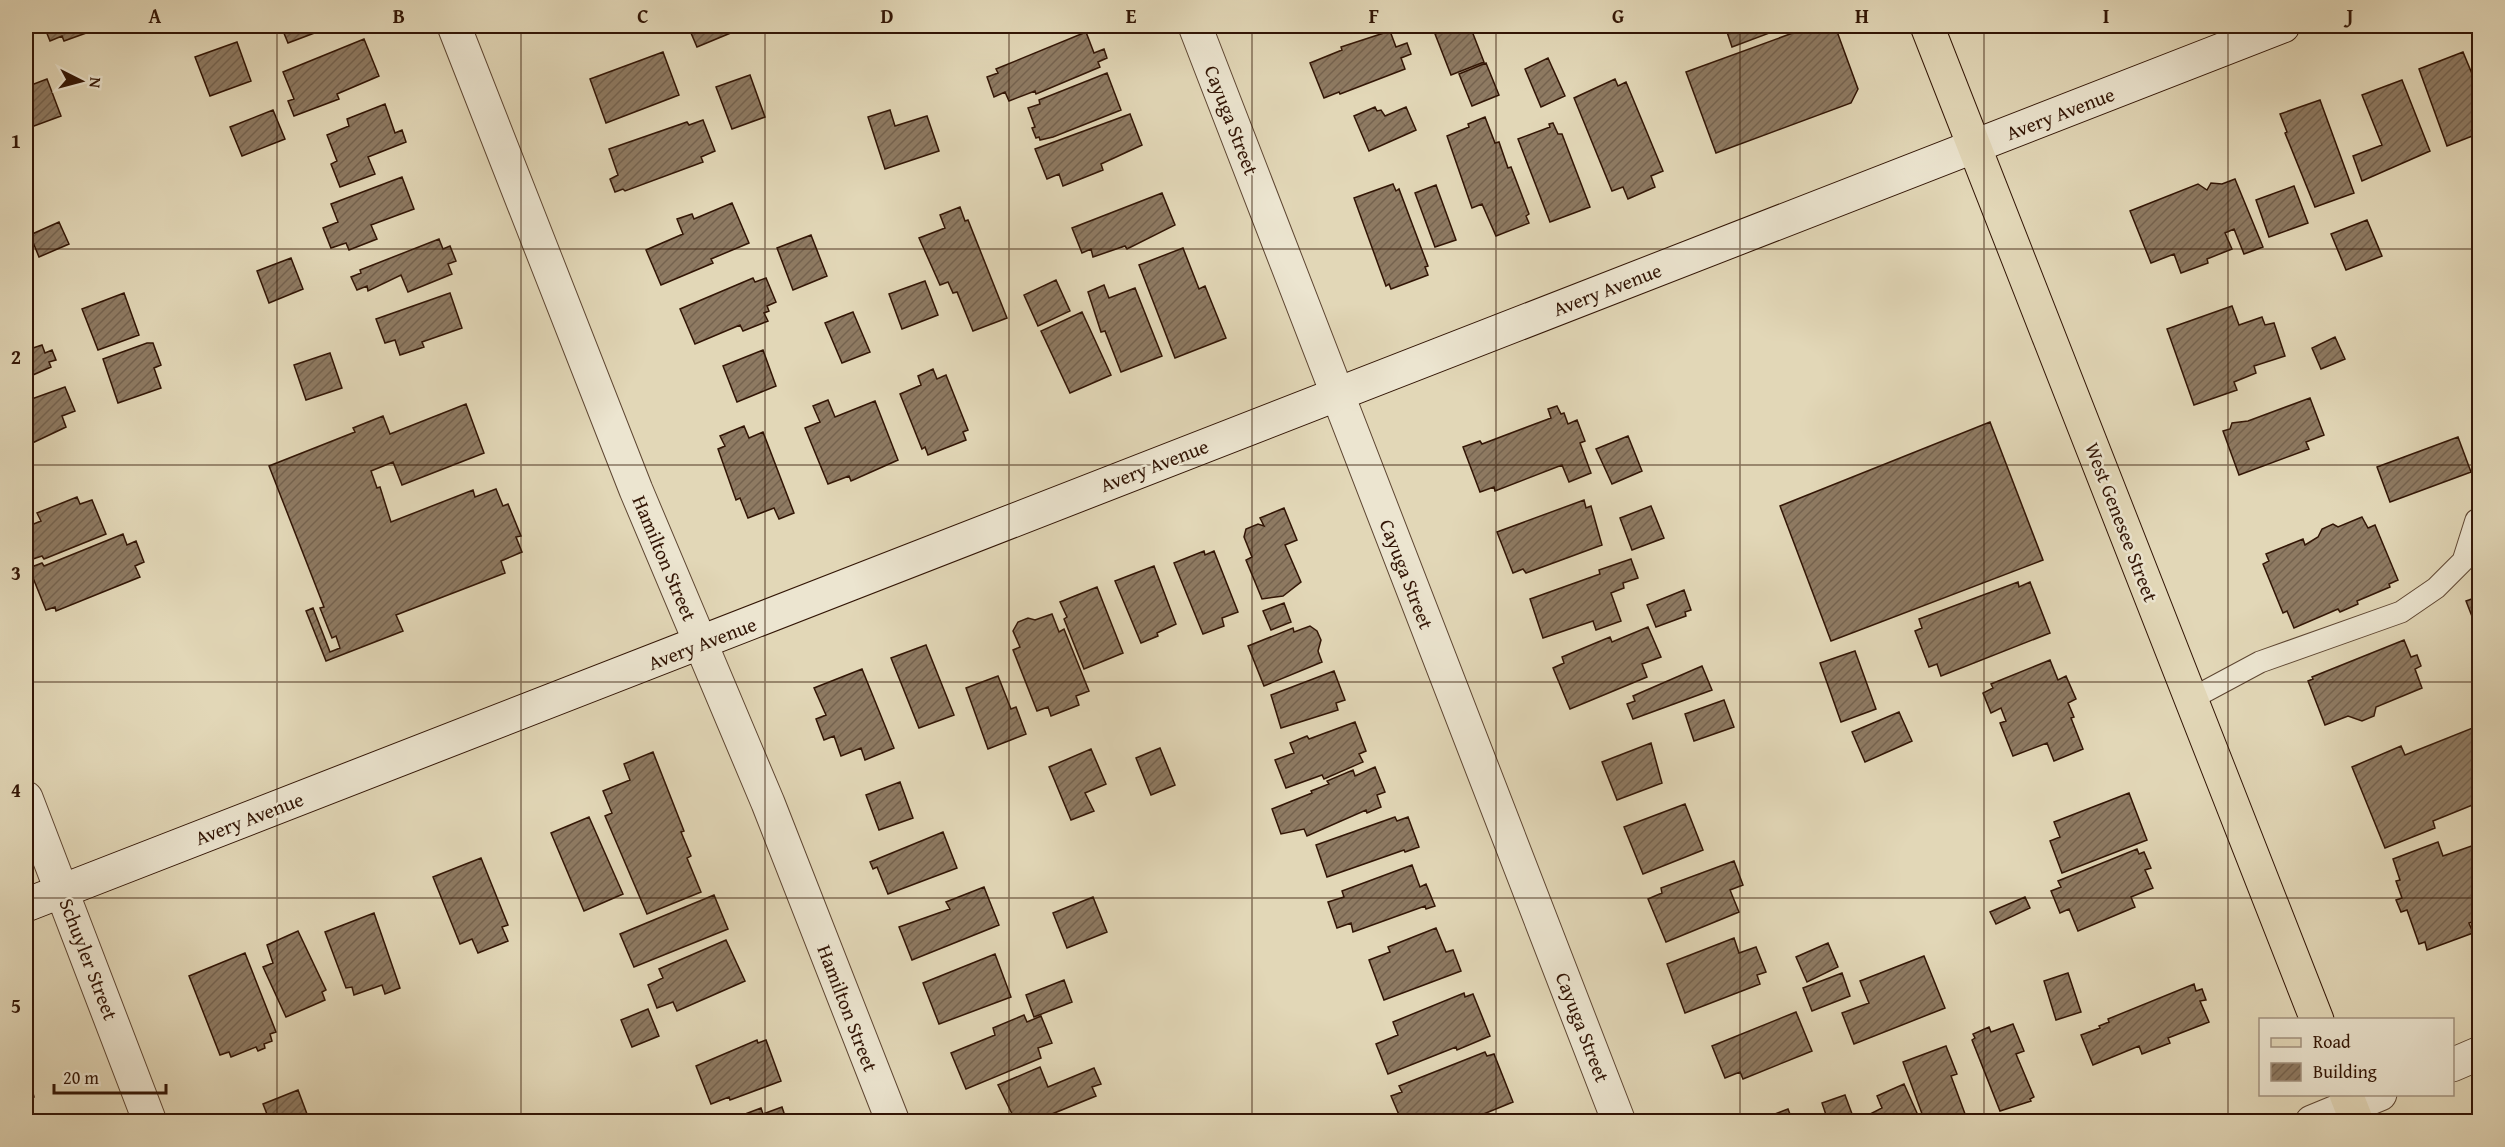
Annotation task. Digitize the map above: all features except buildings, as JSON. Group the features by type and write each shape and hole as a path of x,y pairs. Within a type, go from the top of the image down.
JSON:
{"main road":[{"name":"West Genesee Street","path":"1927,26 2316,1018"}],"street":[{"name":"Hamilton Street","path":"454,26 636,490 768,803 893,1122"},
{"name":"Cayuga Street","path":"1196,26 1619,1122"},
{"name":"Avery Avenue","path":"26,905 2283,26"},
{"name":"Schuyler Street","path":"26,798 150,1122"},
{"path":"2454,1064 2480,1053"},
{"path":"2312,1122 2358,1104"}],"lane":[{"path":"2191,699 2260,662 2401,612 2436,588 2463,561 2476,520"}]}
